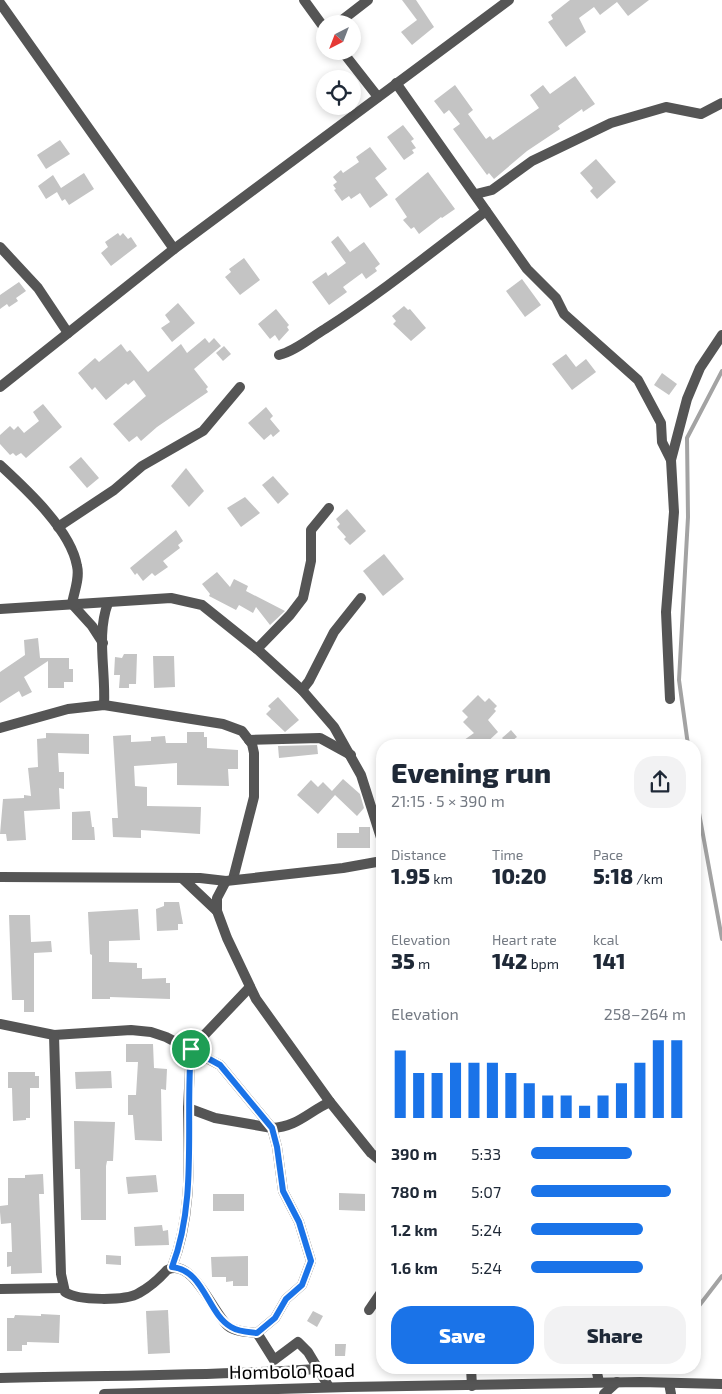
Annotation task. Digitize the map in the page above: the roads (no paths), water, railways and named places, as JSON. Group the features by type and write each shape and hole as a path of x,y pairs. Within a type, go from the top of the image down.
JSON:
{"street":[{"path":"304,0 316,17"},
{"path":"349,15 368,0"},
{"path":"0,387 174,249 509,0"},
{"path":"0,3 174,249"},
{"path":"349,60 378,96"},
{"path":"396,83 527,269 556,298 564,314 638,380 661,423 662,442 671,460"},
{"path":"476,194 492,190 532,161 611,123 666,107 701,114 722,103"},
{"path":"279,356 341,319 408,271 486,211"},
{"path":"0,247 38,288 68,333"},
{"path":"670,699 666,612 674,512 671,460 689,394 700,368 722,335"},
{"path":"58,527 114,490 142,466 203,431 240,386"},
{"path":"0,465 58,527 77,565 78,575 72,604"},
{"path":"256,649 300,603 311,561 310,530 329,508"},
{"path":"0,609 171,598 202,605 302,690 334,727 352,756 372,804 376,819"},
{"path":"302,690 309,681 334,632 361,598"},
{"path":"104,705 101,623 108,603"},
{"path":"72,604 92,626 103,643"},
{"path":"0,728 68,709 104,705 223,724 242,731 249,740 254,753 254,797 229,880 217,898 217,911"},
{"path":"249,740 320,738 352,756"},
{"path":"0,877 229,880 343,868 376,862"},
{"path":"182,878 217,911 250,987 272,1023 330,1102 376,1157"},
{"path":"54,1035 63,1288 69,1294 76,1296 128,1298 139,1294 172,1267 181,1245 189,1170 188,1108 191,1049 250,987"},
{"path":"0,1022 54,1035 142,1031 166,1038 220,1065 272,1128 277,1147 283,1191 299,1222 311,1261 302,1285 286,1299 275,1318 257,1333 241,1332 228,1326 193,1279 184,1271 172,1267"},
{"path":"188,1108 215,1118 272,1128 287,1127 299,1122 312,1110 330,1102"},
{"path":"0,1289 63,1288"},
{"path":"369,1310 376,1300"},
{"path":"257,1333 274,1360 298,1342 308,1352 329,1387"},
{"path":"0,1378 165,1373 225,1374 318,1369"},
{"path":"471,1374 472,1386"},
{"path":"597,1374 599,1382"},
{"name":"Hombolo Road","path":"104,1394 329,1387 472,1386 599,1382 722,1384"},
{"path":"604,1394 616,1382"},
{"path":"669,1383 671,1394"}],"waterway":[{"path":"687,739 679,680 688,517 687,438 722,371"},
{"path":"701,824 722,939"},
{"path":"701,1303 722,1276"}]}
